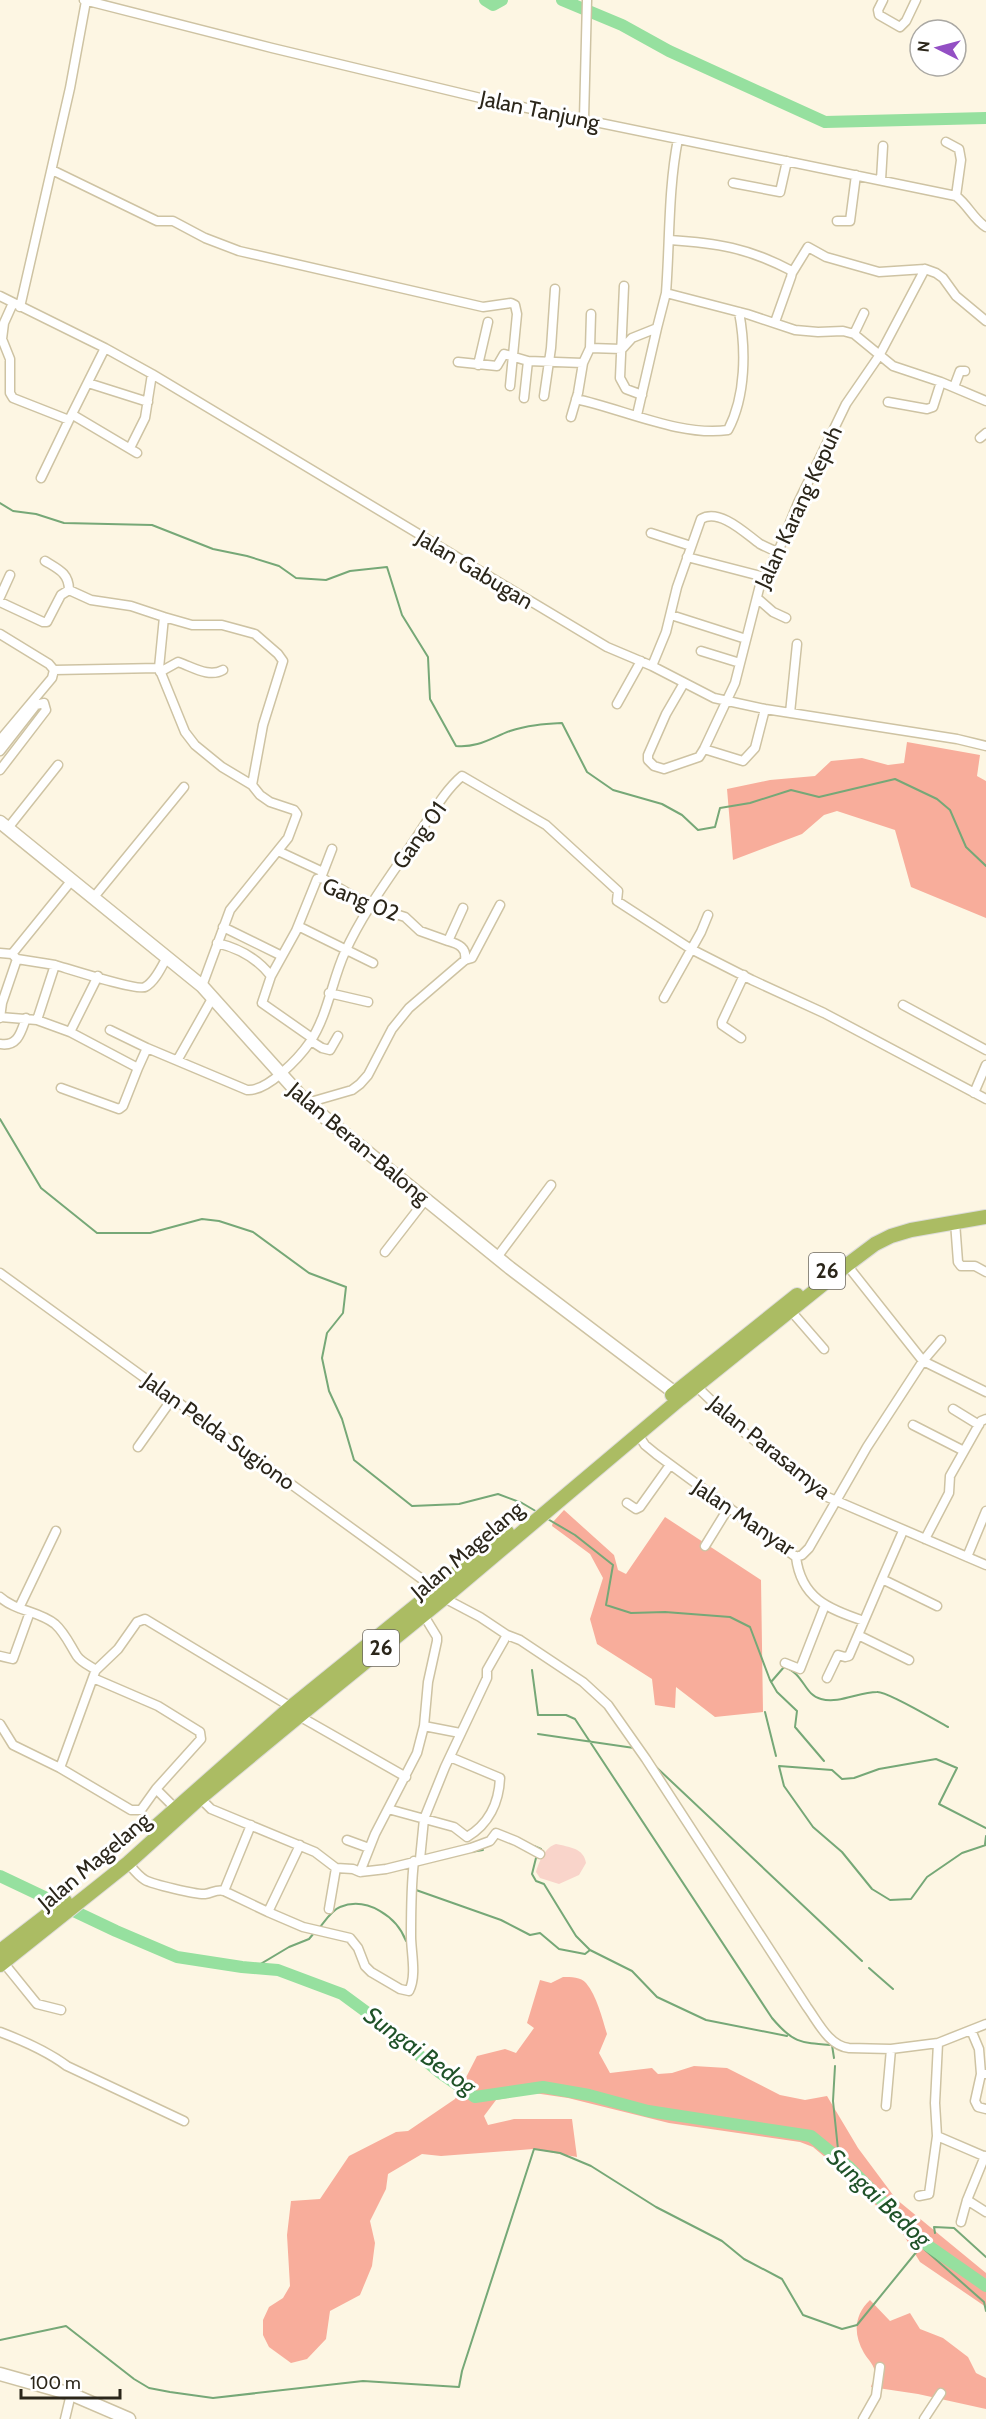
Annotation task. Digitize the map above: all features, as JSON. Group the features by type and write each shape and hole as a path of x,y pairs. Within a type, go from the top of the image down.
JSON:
{"highway":[{"name":"Jalan Magelang","path":"295,1712 423,1614 440,1594 873,1236 890,1226 986,1208"},
{"name":"Jalan Magelang","path":"693,1383 791,1311 875,1244 911,1230 986,1216"},
{"name":"Jalan Magelang","path":"1,1959 81,1894 175,1808 639,1436 677,1396"},
{"name":"Jalan Magelang","path":"81,1894 128,1863 269,1734"}],"main road":[{"name":"Jalan Beran-Balong","path":"4,825 202,986 306,1103 498,1257 677,1396"},
{"path":"0,2374 70,2394 129,2419"}],"street":[{"path":"584,119 587,0"},
{"path":"882,0 878,10 879,15 900,27 916,0"},
{"path":"85,1 52,170 17,305 4,323 2,339 10,359 10,396 71,418 134,451 145,418 152,374"},
{"name":"Jalan Tanjung","path":"85,1 482,99 956,196"},
{"path":"637,415 666,293 670,240 670,186 678,139"},
{"path":"946,142 959,149 962,160 956,196 966,203 980,223 986,226"},
{"path":"881,180 883,146"},
{"path":"733,183 780,192 787,161"},
{"path":"52,170 157,221 173,221 205,238 239,251 426,296 489,308 507,303 515,305 517,314 510,386"},
{"path":"837,221 850,221 856,175"},
{"path":"670,240 722,244 767,258 792,273"},
{"path":"775,322 792,273 808,248 826,257 879,272 925,269 943,278 956,296 986,321"},
{"name":"Jalan Karang Kepuh","path":"704,749 740,663 764,578 778,552 798,503 846,404 879,356 925,269"},
{"path":"624,286 620,378 626,389 642,395"},
{"path":"544,396 555,289"},
{"path":"666,293 806,332 832,330 854,334 893,366 941,382 986,401"},
{"name":"Jalan Gabugan","path":"0,296 152,374 607,647 652,666 714,698 765,709 986,746"},
{"path":"576,399 687,430 728,430 736,415 742,364 743,335 739,312"},
{"path":"571,417 583,363 590,348 591,314"},
{"path":"854,334 864,314"},
{"path":"478,365 488,322"},
{"path":"590,348 622,349 632,338 657,328"},
{"path":"41,478 105,348"},
{"path":"458,362 497,366 504,354 528,361 583,363"},
{"path":"524,398 528,361"},
{"path":"954,387 960,371 965,370"},
{"path":"888,402 927,409 933,407 941,382"},
{"path":"88,383 148,402"},
{"path":"652,666 671,615 677,587 701,519 709,517 732,523 761,544 778,552"},
{"path":"651,533 691,546"},
{"path":"687,557 764,578"},
{"path":"45,561 65,574 69,580 69,590"},
{"path":"0,597 10,575"},
{"path":"69,590 91,600 131,606 192,625 222,625 255,634 278,654 283,661 263,725 252,785"},
{"path":"0,602 43,622 49,620 61,595 69,590"},
{"path":"757,597 773,612 786,618"},
{"path":"671,615 746,639"},
{"path":"164,617 159,670 185,732 195,745 222,767 252,785 260,795 270,802 294,810 297,814 288,838 230,910 202,986"},
{"path":"0,634 49,664 54,670"},
{"path":"790,713 797,644"},
{"path":"701,651 740,663"},
{"path":"617,704 641,661"},
{"path":"54,670 159,670 178,662 210,674 223,670"},
{"path":"0,740 52,678 54,670"},
{"path":"684,683 653,741 648,760 654,766 664,770 699,757 704,749 743,761 755,748 765,709"},
{"path":"0,751 36,705 44,703 46,710 0,770"},
{"path":"4,825 58,765"},
{"name":"Gang 01","path":"110,1030 247,1090 255,1091 263,1088 311,1039 345,951 370,906 437,808 462,776 546,825 618,891 617,901 691,949"},
{"path":"94,897 183,787"},
{"path":"278,852 322,875 332,849"},
{"name":"Gang 02","path":"298,926 315,880 322,875 370,906 405,917 420,931 448,941"},
{"path":"72,880 14,957 0,1017 38,1020 70,1032 138,1068"},
{"path":"306,1103 352,1090 360,1084 368,1075 392,1029 409,1008 465,960 472,958 500,905"},
{"path":"463,908 448,941 462,947 465,960"},
{"path":"664,998 708,915"},
{"path":"338,1036 330,1050 322,1048 262,1003 271,976 298,926 373,963"},
{"path":"223,927 282,956"},
{"path":"217,943 258,961 271,976"},
{"path":"691,949 824,1013 986,1099"},
{"path":"0,952 98,976 132,988 146,987 167,957"},
{"path":"38,1020 55,965"},
{"path":"741,1038 722,1025 722,1022 744,975"},
{"path":"70,1032 98,976"},
{"path":"329,993 368,1002"},
{"path":"178,1059 213,997"},
{"path":"903,1005 986,1050"},
{"path":"0,1044 6,1045 16,1041 26,1018"},
{"path":"61,1088 119,1109 123,1106 147,1048"},
{"path":"974,1093 986,1065"},
{"path":"498,1257 551,1185"},
{"path":"385,1252 426,1199"},
{"path":"955,1222 958,1262 961,1266 975,1266 986,1272"},
{"path":"847,1265 923,1361 986,1392"},
{"name":"Jalan Pelda Sugiono","path":"0,1273 147,1378 172,1399 440,1594 507,1635 520,1640 595,1692 618,1718 826,2034 842,2048 891,2049 938,2043 986,2024"},
{"path":"791,1311 824,1349"},
{"name":"Jalan Manyar","path":"639,1436 645,1445 670,1465 796,1557 809,1548 867,1448 923,1361 941,1340"},
{"name":"Jalan Parasamya","path":"693,1383 745,1433 836,1502 986,1565"},
{"path":"138,1447 172,1399"},
{"path":"925,1539 949,1493 950,1476 983,1422 953,1409"},
{"path":"913,1425 964,1451"},
{"path":"627,1503 636,1509 640,1508 670,1465"},
{"path":"705,1546 729,1507"},
{"path":"967,1557 986,1511"},
{"path":"19,1608 56,1531"},
{"path":"827,1678 838,1655 849,1656 903,1531"},
{"path":"796,1557 805,1587 825,1605 864,1622"},
{"path":"882,1580 937,1606"},
{"path":"0,1597 10,1605 56,1625 78,1658 94,1674 158,1706 200,1732 201,1739 156,1789 141,1810 131,1810 60,1768 13,1745 0,1724"},
{"path":"785,1663 800,1669 825,1605"},
{"path":"0,1656 13,1659 30,1612"},
{"path":"360,1872 369,1848 417,1753 437,1638 423,1614"},
{"path":"60,1768 94,1674 118,1649 137,1622 145,1619 295,1712 406,1777"},
{"path":"128,1863 143,1879 156,1884 196,1893 224,1891 303,1928 350,1938 358,1948 365,1966 371,1972 400,1989 409,1991 412,1982 413,1955 411,1918 424,1819 460,1733 487,1678 488,1670 507,1635"},
{"path":"858,1635 909,1660"},
{"path":"423,1726 460,1733"},
{"path":"388,1809 454,1827 469,1836 484,1824 496,1804 499,1776 450,1757"},
{"path":"156,1789 175,1808"},
{"path":"200,1798 211,1809 315,1852 336,1868 353,1869 360,1872 386,1869 483,1845 496,1833 540,1854"},
{"path":"224,1891 251,1825"},
{"path":"347,1840 369,1848"},
{"path":"268,1912 300,1845"},
{"path":"328,1909 336,1868"},
{"path":"1,1959 37,2004 61,2010"},
{"path":"971,2030 979,2049 983,2074 975,2101 978,2107 986,2109"},
{"path":"0,2032 21,2040 55,2057 67,2066 184,2121"},
{"path":"919,2196 929,2194 937,2136 935,2096 938,2043"},
{"path":"886,2106 891,2049"},
{"path":"937,2136 985,2157 967,2200 961,2222"},
{"path":"967,2200 986,2212"},
{"path":"865,2419 876,2396 880,2367"},
{"path":"924,2419 941,2393"},
{"path":"65,2419 70,2394"}],"shaded area":[{"path":"907,742 980,755 977,776 986,781 986,918 911,887 895,830 837,811 824,815 802,834 733,860 727,789 770,780 815,776 831,761 862,758 888,765 904,763"},
{"path":"564,1510 614,1555 618,1570 626,1574 665,1517 761,1580 763,1712 715,1717 676,1687 675,1708 655,1705 652,1679 597,1644 590,1619 603,1578 590,1554 552,1526"},
{"path":"556,1844 579,1851 586,1863 579,1875 559,1884 540,1878 536,1872 546,1852"},
{"path":"563,1977 581,1980 586,1983 593,1994 607,2034 599,2053 610,2073 652,2068 658,2074 672,2073 694,2066 727,2068 780,2095 805,2100 827,2096 858,2148 896,2199 986,2273 986,2307 920,2262 903,2234 851,2179 813,2147 800,2142 669,2123 568,2098 534,2093 496,2100 484,2116 488,2125 514,2119 572,2119 577,2157 533,2149 441,2156 422,2154 388,2174 386,2189 370,2221 375,2243 372,2266 360,2295 330,2311 326,2339 307,2359 291,2363 269,2347 263,2335 263,2320 269,2307 283,2298 290,2286 287,2235 291,2201 320,2199 349,2156 396,2132 408,2131 455,2099 477,2056 505,2049 516,2053 534,2028 527,2023 540,1980 551,1983"},
{"path":"870,2300 890,2321 910,2313 920,2329 943,2338 968,2357 976,2373 986,2378 986,2409 918,2394 871,2387 875,2371 860,2346 857,2332 858,2318"}],"waterway":[{"path":"485,0 493,5 502,0"},
{"path":"562,0 622,25 669,51 825,122 986,118"},
{"path":"0,503 13,511 36,514 64,523 152,525 213,549 279,566 296,578 326,580 350,571 387,567 402,615 428,657 430,699 456,746 478,744 523,727 562,723 587,772 613,790 662,804 682,815 698,830 715,827 720,808 750,803 791,790 819,797 895,779 937,799 950,810 966,847 986,866"},
{"path":"0,1119 41,1188 97,1233 150,1233 202,1219 219,1221 253,1232 309,1273 346,1287 343,1313 327,1333 322,1358 329,1391 342,1419 354,1460 412,1506 459,1504 498,1494 522,1503 539,1513"},
{"path":"546,1518 575,1535 613,1565 606,1605 631,1613 665,1612 730,1617 750,1627 770,1680 777,1692 797,1711 795,1727 824,1761"},
{"path":"771,1682 784,1667 796,1674 815,1697 835,1700 882,1693 948,1727"},
{"path":"532,1670 538,1715 566,1715 575,1719 772,2018 798,2040 832,2045 834,2058"},
{"path":"765,1712 776,1756"},
{"path":"538,1734 634,1748"},
{"path":"986,1828 939,1804 957,1768 936,1759 879,1769 854,1778 842,1779 832,1770 779,1766 784,1786 813,1827 842,1852 872,1889 890,1900 911,1899 927,1877 962,1853 986,1845"},
{"path":"655,1766 862,1961"},
{"path":"985,1844 986,1836"},
{"path":"534,1846 541,1849"},
{"path":"471,1852 483,1850"},
{"path":"536,1858 532,1874 536,1881 544,1884 576,1936 590,1950 632,1971 657,1997 706,2020 787,2036"},
{"name":"Sungai Bedog","path":"0,1876 177,1957 278,1970 342,1994 380,2022 439,2072 475,2097 543,2087 589,2095 648,2111 811,2136 849,2167 920,2240 986,2286"},
{"path":"416,1890 501,1920 530,1935 540,1933 559,1949 585,1954 590,1950"},
{"path":"320,1927 337,1908 360,1904 380,1911 396,1924 406,1941 408,1939"},
{"path":"254,1968 289,1947 309,1939 314,1933"},
{"path":"869,1968 893,1989"},
{"path":"835,2066 833,2101 839,2159"},
{"path":"0,2340 66,2326 149,2388 213,2398 363,2381 459,2387 462,2371 534,2149 560,2153 591,2166 656,2207 722,2241 744,2259 782,2279 803,2315 842,2329 857,2325 918,2250"},
{"path":"935,2233 934,2227 954,2228 986,2257"},
{"path":"924,2249 984,2302 986,2311"}]}
